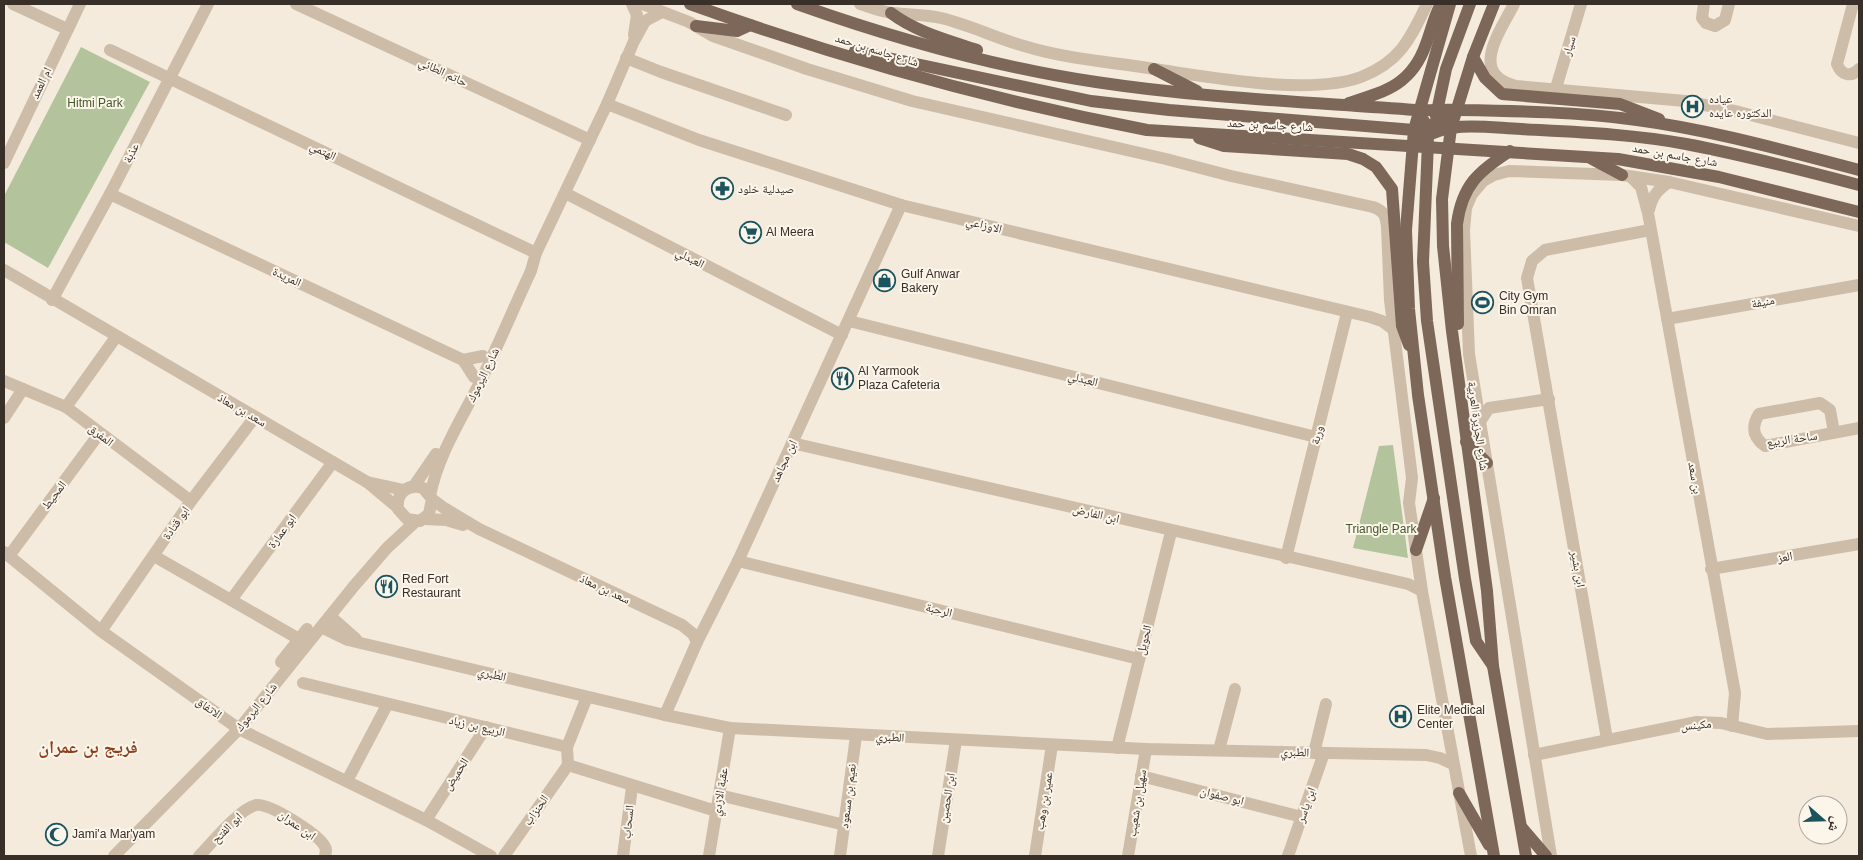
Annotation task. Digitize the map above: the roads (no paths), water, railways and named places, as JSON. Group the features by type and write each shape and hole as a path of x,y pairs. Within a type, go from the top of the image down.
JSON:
{"main road":[{"name":"شارع جاسم بن حمد","path":"690,4 820,47 1008,102 1146,130 1412,148 1510,151 1648,163 1710,175 1859,212"},
{"name":"شارع جاسم بن حمد","path":"797,4 858,25 1006,64 1095,82 1204,94 1418,110"},
{"path":"1342,105 1390,88 1409,76 1419,62 1441,4"},
{"path":"1447,149 1418,110 1450,4"},
{"path":"1470,4 1446,69 1430,126 1422,262 1427,321 1463,569 1476,641 1493,666"},
{"name":"شارع الجزيرة العربية","path":"1494,4 1473,56 1451,128 1442,199 1442,237 1453,343 1487,591 1493,666 1526,856"},
{"path":"888,8 903,22 991,55 1006,64"},
{"path":"696,26 737,31 750,25"},
{"path":"820,47 867,53 1091,101 1179,111 1451,128 1474,126 1586,132 1658,139 1734,154 1859,185"},
{"path":"1473,56 1484,78 1502,94 1620,104 1641,111 1670,125"},
{"path":"1154,69 1204,94"},
{"path":"1494,855 1445,577 1418,395 1413,349 1406,230 1412,148 1430,126 1456,110 1573,114 1670,125 1859,170"},
{"path":"1190,134 1224,146 1348,154 1364,159 1376,167 1389,183 1394,196 1396,264 1402,326 1405,338 1413,349"},
{"path":"1453,343 1458,324 1459,210 1474,178 1510,151"},
{"path":"1590,158 1626,176"},
{"path":"1466,442 1487,463"},
{"path":"1416,550 1434,498"},
{"path":"1459,794 1494,855"},
{"path":"1520,826 1546,856"}],"street":[{"path":"13,4 67,29"},
{"name":"ام العمد","path":"4,163 7,148 80,4"},
{"name":"عذبة","path":"52,300 110,194 208,4"},
{"name":"حاتم الطائي","path":"296,4 590,140"},
{"path":"632,4 637,15 634,40"},
{"path":"642,4 696,26 713,36 807,69 912,101 1166,159 1240,178 1373,207 1382,211 1386,217 1390,300 1412,478 1410,503 1416,550 1471,856"},
{"path":"860,4 942,18 1025,47 1107,64 1154,69 1209,79 1295,84 1345,82 1392,60 1405,47 1427,4"},
{"path":"1514,4 1490,58 1492,72 1497,77 1516,86 1556,88 1685,101 1739,112 1859,143"},
{"name":"سيار","path":"1556,88 1581,4"},
{"path":"1704,4 1702,18 1706,23 1715,26 1725,20 1728,4"},
{"path":"1853,4 1837,64 1841,71 1846,74 1852,74 1859,69"},
{"path":"634,40 646,21 662,12"},
{"name":"شارع اليرموك","path":"409,488 432,462 522,274 536,253 565,193 607,104 634,40"},
{"name":"الهتمي","path":"110,50 536,253"},
{"path":"626,58 786,115"},
{"name":"الاوزاعي","path":"607,104 699,140 901,205 1370,317 1382,321 1394,330"},
{"name":"شارع الجزيرة العربية","path":"1551,856 1469,354 1464,230 1466,208 1478,187 1494,174 1515,170 1626,176"},
{"path":"1626,176 1669,182 1859,226"},
{"name":"بن سعد","path":"1626,176 1641,187 1648,213 1711,570 1735,694 1732,726"},
{"path":"1648,213 1652,198 1658,190 1669,182"},
{"name":"العبدلي","path":"565,193 842,335"},
{"name":"المريدة","path":"110,194 463,360"},
{"name":"ابن مجاهد","path":"664,715 697,642 738,561 901,205"},
{"name":"ابن بشير","path":"1607,739 1528,278 1532,261 1545,250 1650,230"},
{"name":"شارع اليرموك","path":"431,498 435,476 443,454 482,378 531,271 536,253"},
{"name":"سعد بن معاذ","path":"4,270 52,300 368,482 398,510"},
{"name":"منيفة","path":"1667,319 1859,285"},
{"path":"1370,317 1379,312 1390,300"},
{"name":"وربة","path":"1286,558 1347,313"},
{"name":"العبدلي","path":"849,321 1316,438"},
{"path":"66,407 116,337"},
{"path":"474,377 463,360 483,356"},
{"name":"المفرق","path":"4,381 66,407 99,434 191,501"},
{"path":"4,418 23,389"},
{"path":"1479,423 1489,408 1549,400"},
{"name":"ساحة الربيع","path":"1834,432 1830,410 1820,403 1759,414 1754,422 1753,431 1758,440 1765,446 1859,428"},
{"name":"ابو قتادة","path":"101,631 191,501 255,417"},
{"name":"المحيط","path":"6,554 99,434"},
{"name":"ابن الفارض","path":"792,443 1171,532 1400,583 1422,591"},
{"name":"ابو عمارة","path":"231,600 333,462"},
{"name":"سعد بن معاذ","path":"368,482 409,488"},
{"path":"409,488 422,488 431,498 431,510 420,520 407,519 398,510 398,499 409,488"},
{"name":"سعد بن معاذ","path":"431,498 474,526 682,625 693,634 697,642"},
{"name":"شارع اليرموك","path":"387,548 398,510"},
{"name":"شارع اليرموك","path":"114,856 238,729 387,548 420,520"},
{"name":"سعد بن معاذ","path":"420,520 474,526"},
{"name":"الحويل","path":"1117,748 1171,532"},
{"name":"العز","path":"1711,570 1859,544"},
{"name":"الاتفاق","path":"6,554 101,631 238,729 426,820 490,856"},
{"path":"154,556 231,600 303,634 281,662"},
{"name":"الرحبة","path":"738,561 1139,659"},
{"path":"1400,583 1411,578 1419,568"},
{"name":"الطبري","path":"330,616 342,629 365,644"},
{"path":"682,625 691,626 708,621"},
{"name":"الطبري","path":"321,628 340,638 664,715 730,728 1117,748 1426,755 1440,758 1453,764"},
{"name":"الربيع بن زياد","path":"303,683 387,705 567,747"},
{"path":"1219,750 1235,689"},
{"path":"587,697 567,747 568,765 632,787 716,812"},
{"name":"ابن ياسر","path":"1288,856 1302,817 1319,753 1326,704"},
{"path":"347,781 387,705"},
{"name":"مكينس","path":"1534,755 1697,722 1732,726 1766,734 1859,731"},
{"name":"الحميض","path":"426,820 486,727"},
{"name":"عقبة الازدي","path":"709,856 730,728"},
{"name":"نعيم بن مسعود","path":"840,856 856,736"},
{"name":"ابن الحصين","path":"938,856 956,740"},
{"path":"1426,755 1439,750 1449,741"},
{"name":"عمير بن وهب","path":"1035,856 1052,745"},
{"name":"سهيل بن شعيب","path":"1128,856 1146,749"},
{"name":"الحنزاب","path":"504,856 568,765"},
{"name":"ابو صفوان","path":"1142,776 1302,817"},
{"name":"السحاب","path":"623,856 632,787"},
{"path":"719,795 845,825"},
{"name":"ابو الفتح","path":"199,856 246,809 257,805"},
{"name":"ابن عمران","path":"257,805 272,807 300,826 324,845 325,856"}],"place":[{"name":"عياده الدكتوره عايده","path":"1693,106"},
{"name":"صيدلية خلود","path":"722,189"},
{"name":"Al Meera","path":"750,232"},
{"name":"Gulf Anwar Bakery","path":"885,281"},
{"name":"City Gym Bin Omran","path":"1483,303"},
{"name":"Al Yarmook Plaza Cafeteria","path":"842,378"},
{"name":"Red Fort Restaurant","path":"386,586"},
{"name":"Elite Medical Center","path":"1401,717"},
{"name":"Jami'a Mar'yam","path":"56,834"}],"district":[{"name":"فريج بن عمران","path":"88,747"}],"park label":[{"name":"Hitmi Park","path":"95,103"},
{"name":"Triangle Park","path":"1381,529"}]}
